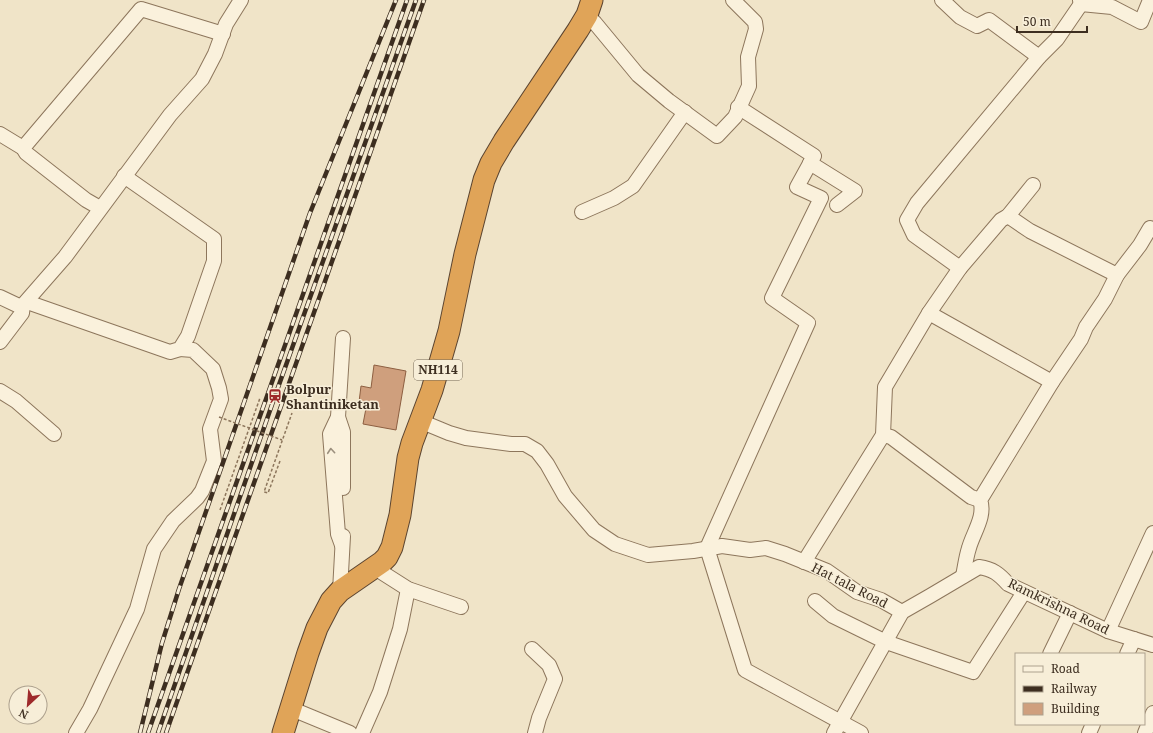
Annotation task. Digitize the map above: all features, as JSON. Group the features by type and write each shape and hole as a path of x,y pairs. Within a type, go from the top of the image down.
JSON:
{"highway":[{"name":"NH114","path":"283,733 317,628 331,600 340,591 375,568 387,557 392,547 400,515 408,458 432,390 449,332 465,254 484,180 491,163 516,122 568,47 590,8"}],"street":[{"path":"0,297 19,306 25,303 65,257 170,115 202,79 215,54 226,24 241,0"},
{"path":"590,8 596,23 638,75 717,136 735,117 749,86 748,57 756,29 756,22 733,0"},
{"path":"942,0 960,17 977,26 989,20 1039,57"},
{"path":"960,268 914,235 907,220 917,203 1039,57 1057,39 1080,2 1113,3 1141,22 1150,0"},
{"path":"23,148 141,9 223,34"},
{"path":"738,108 814,156 797,187 821,198 772,298 808,323 707,548 745,670 838,727 861,733"},
{"path":"582,212 614,198 633,186 685,112"},
{"path":"0,134 23,148 26,153 86,200 100,208"},
{"path":"810,163 855,191 837,205"},
{"path":"124,176 214,239 214,261 188,336 180,349"},
{"path":"804,562 883,435 884,387 929,313 960,268 1001,220 1008,216 1033,185"},
{"path":"1008,216 1030,232 1117,275"},
{"path":"980,500 1052,382 1081,339 1086,326 1105,299 1117,275 1140,245 1150,228"},
{"path":"25,303 170,352 180,349 193,350 212,369 219,388 221,399 210,429 214,461 202,491 197,498 173,521 154,549 137,609 90,708 76,733"},
{"path":"0,342 22,313 25,303"},
{"path":"929,313 1052,382"},
{"path":"340,591 342,546 342,432 338,417 343,338"},
{"path":"0,391 16,401 54,434"},
{"name":"Hat tala Road","path":"420,421 449,433 466,438 511,444 525,444 537,451 547,464 565,496 594,530 615,544 648,555 722,546 750,550 766,548 827,571 857,592 881,600 902,612"},
{"path":"883,435 891,437 972,497 980,500"},
{"path":"963,576 968,549 981,518 982,505 980,500"},
{"path":"1108,631 1153,534"},
{"name":"Ramkrishna Road","path":"902,612 979,567 990,569 1002,577 1008,584 1108,631 1153,645"},
{"path":"375,568 408,589 461,607"},
{"path":"362,733 380,692 400,629 408,589"},
{"path":"815,601 833,616 886,642 973,672 1024,592"},
{"path":"838,727 902,612"},
{"path":"1050,653 1070,613"},
{"path":"1127,653 1134,639"},
{"path":"532,649 549,665 555,679 534,733"},
{"path":"292,709 350,733"},
{"path":"1145,733 1153,713"}],"path":[{"path":"220,510 260,398"},
{"path":"280,461 268,493 264,492 292,413"},
{"path":"219,417 282,440"}],"building":[{"path":"374,365 406,371 396,430 363,424 367,403 359,402 361,386 371,388"}],"railway":[{"path":"140,733 162,643 179,589 310,213 396,0"},
{"path":"148,733 407,0"},
{"path":"158,733 275,396 416,0"},
{"path":"166,733 424,0"}],"place":[{"name":"Bolpur Shantiniketan","path":"275,396"}]}
